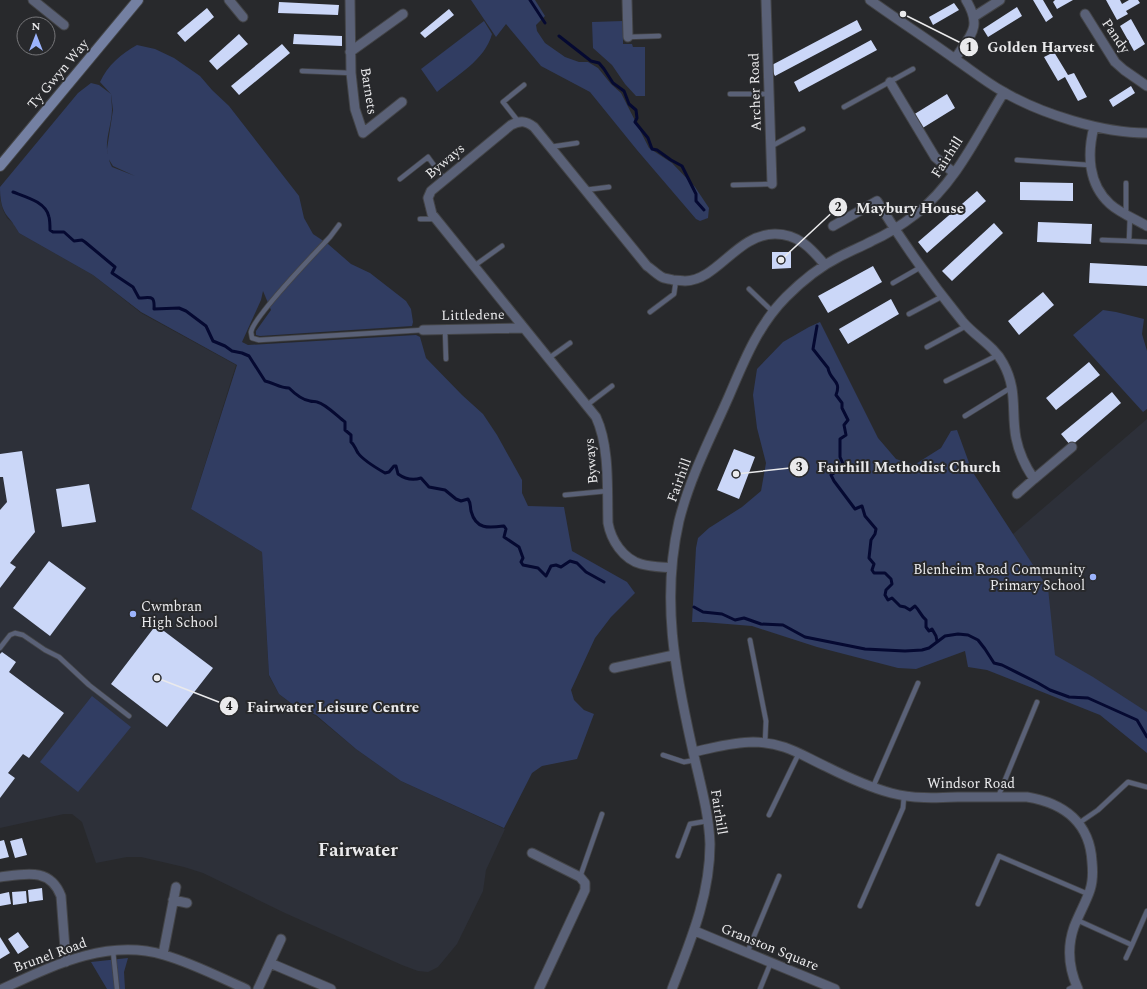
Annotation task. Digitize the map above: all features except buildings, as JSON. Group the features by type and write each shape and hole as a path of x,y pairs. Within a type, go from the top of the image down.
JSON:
{"street":[{"path":"33,0 64,24"},
{"name":"Ty Gwyn Way","path":"0,166 138,0"},
{"path":"229,0 243,17"},
{"name":"Barnets","path":"350,0 351,73 355,109 363,133 402,102"},
{"path":"628,0 628,37"},
{"name":"Archer Road","path":"766,0 772,184"},
{"path":"870,0 983,79 1004,92 1031,105 1094,127 1121,132 1147,133"},
{"path":"955,59 974,30 975,16 966,0"},
{"path":"975,16 1000,0"},
{"name":"Barnets","path":"350,52 402,14"},
{"name":"Pandy","path":"1084,14 1115,62 1147,86"},
{"path":"890,82 935,158 954,173"},
{"name":"Fairhill","path":"672,989 695,931 701,909 709,867 710,843 704,799 677,675 670,611 674,551 679,521 687,494 711,434 754,339 784,298 809,276 825,265 895,229 930,202 942,190 954,173 1004,92"},
{"path":"518,121 526,121 534,127 647,266 664,278 686,281 702,277 747,242 769,234 784,234 803,241 825,265"},
{"name":"Byways","path":"518,121 511,125 430,191 428,198 432,214 596,417 602,429 608,523 614,541 629,558 640,564 672,568"},
{"path":"1094,127 1090,150 1090,165 1092,177 1099,191 1110,204 1147,226"},
{"path":"833,226 877,201 921,268 967,326 998,355 1010,378 1014,403 1016,436 1020,451 1025,466 1034,479"},
{"name":"Littledene","path":"423,330 524,328"},
{"path":"1017,494 1072,447"},
{"path":"614,668 674,655"},
{"name":"Windsor Road","path":"694,756 737,744 752,742 765,743 786,747 825,767 872,787 904,796 917,798 1027,797 1041,799 1066,811 1079,823 1090,843 1093,875 1088,894 1077,920 1071,940 1069,960 1075,988"},
{"path":"532,853 580,878 585,883 583,897 539,989"},
{"path":"0,877 34,873 44,876 57,887 61,896 66,962"},
{"path":"162,954 176,887"},
{"path":"173,900 187,903"},
{"name":"Granston Square","path":"695,931 835,989"},
{"path":"258,989 281,939"},
{"name":"Brunel Road","path":"2,989 85,955 113,951 140,951 162,954 185,962 246,989"},
{"path":"270,963 331,989"}],"lane":[{"path":"628,37 660,36"},
{"path":"844,107 913,69"},
{"path":"302,71 351,73"},
{"path":"518,121 503,102 524,85"},
{"path":"730,94 769,94"},
{"path":"770,147 803,129"},
{"path":"550,146 577,143"},
{"path":"400,179 428,158 444,179"},
{"path":"1017,160 1090,165"},
{"path":"1126,182 1129,241"},
{"path":"733,185 772,184"},
{"path":"585,190 609,187"},
{"path":"420,219 436,219"},
{"path":"339,225 266,308 254,326 251,333 252,338 258,340 423,330"},
{"path":"1102,240 1147,242"},
{"path":"474,266 502,246"},
{"path":"892,283 921,268"},
{"path":"650,312 674,294 676,280"},
{"path":"749,289 773,312"},
{"path":"909,314 943,296"},
{"path":"928,347 967,326"},
{"path":"445,330 446,359"},
{"path":"549,358 570,343"},
{"path":"946,381 998,355"},
{"path":"586,405 612,386"},
{"path":"965,416 1012,387"},
{"path":"565,494 607,491"},
{"path":"0,648 10,635 15,633 24,635 59,657 89,685 129,716"},
{"path":"750,640 766,721 765,743"},
{"path":"872,787 918,683"},
{"path":"998,797 1037,702"},
{"path":"769,815 799,753"},
{"path":"663,756 684,762 694,756"},
{"path":"1079,823 1098,810 1128,782 1147,787"},
{"path":"860,906 903,808 904,796"},
{"path":"580,878 602,814"},
{"path":"678,856 690,824 707,821"},
{"path":"978,904 999,856 1088,894"},
{"path":"747,953 779,876"},
{"path":"1126,958 1147,911"},
{"path":"1077,920 1132,945"},
{"path":"113,951 117,989"},
{"path":"760,989 771,962"}],"shaded area":[{"path":"471,0 535,0 545,16 536,25 537,31 545,43 565,57 579,62 588,62 598,68 611,84 621,93 649,148 672,163 695,187 709,208 708,218 700,221 696,219 590,92 541,66 506,24 496,37"},
{"path":"484,21 492,34 483,52 469,66 437,92 421,69"},
{"path":"623,21 623,44 632,44 633,47 645,47 645,96 636,96 625,84 612,65 593,48 592,22"},
{"path":"137,45 155,49 174,58 200,76 229,106 299,196 304,218 313,234 328,244 351,264 370,273 406,301 411,309 413,322 412,326 260,336 256,335 256,331 271,310 263,291 261,300 242,342 248,345 416,335 420,337 426,358 483,414 497,435 522,480 522,493 528,506 564,507 572,551 627,582 635,593 611,617 595,638 571,690 574,700 584,710 594,714 577,759 542,766 532,773 504,828 401,781 356,749 316,715 296,707 279,694 269,675 262,552 191,509 237,365 141,312 93,275 19,233 6,214 1,203 0,187 78,93 91,83 99,85 111,94 100,82 103,76 116,60","holes":["111,94 113,110 107,149 112,110","109,160 113,166 135,176 112,167"]},
{"name":"Cwmbran High School","path":"0,198 7,218 14,224 19,233 93,275 141,313 236,365 191,509 262,552 269,676 279,694 295,707 316,716 356,749 401,781 505,829 486,870 483,891 457,944 438,967 428,972 418,971 402,965 285,913 203,873 184,867 141,857 127,857 96,863 82,822 72,814 64,814 0,828"},
{"path":"1103,310 1144,319 1142,334 1147,351 1147,409 1143,412 1073,335"},
{"path":"820,322 878,438 896,459 914,465 941,448 951,431 957,430 972,471 1048,588 1055,655 1093,677 1147,712 1147,753 1100,715 987,670 968,667 965,651 916,669 898,668 817,647 752,626 692,622 696,548 698,538 709,528 742,507 761,491 766,463 757,428 753,395 757,369 783,342"},
{"name":"Blenheim Road Community Primary School","path":"1147,419 1147,731 1064,695 1012,535"},
{"path":"92,696 131,727 78,792 40,762"},
{"path":"128,958 124,972 125,989 107,989 91,962"}],"waterway":[{"path":"530,0 545,23"},
{"path":"559,36 591,61 599,63 613,83 624,91 629,104 636,110 637,118 635,122 648,138 652,149 657,150 682,166 696,194 696,201 704,210"},
{"path":"13,192 29,198 44,207 49,219 50,230 53,232 64,232 74,241 82,240 85,242 115,267 112,273 133,287 139,298 153,299 154,309 179,308 186,311 206,326 213,341 232,351 249,356 265,381 289,388 301,398 320,403 328,408 345,422 345,430 351,435 351,442 357,452 371,464 385,473 389,472 394,466 396,466 398,474 403,477 409,479 421,478 429,487 445,490 461,501 468,499 476,522 480,525 488,527 504,526 506,529 504,537 519,547 523,558 521,562 523,565 538,568 546,576 551,566 556,565 561,567 570,561 577,563 586,572 604,582"},
{"path":"817,326 813,349 828,368 831,376 837,383 838,386 836,395 842,403 842,408 848,420 844,425 846,435 840,439 840,457 844,466 831,475 855,509 862,506 865,516 876,529 871,540 869,558 874,564 872,570 874,573 885,573 891,579 892,584 886,590 885,595 888,600 892,598 900,606 910,610 915,606 926,620 926,627 929,631 932,629 937,641"},
{"path":"694,607 703,612 722,614 735,620 744,618 761,624 783,625 805,637 865,649 905,651 922,650 929,648 945,636 958,634 968,635 978,640 994,663 1002,665 1050,690 1069,697 1088,698 1137,720 1147,737"}],"place":[{"name":"Golden Harvest","path":"903,14"},
{"name":"Maybury House","path":"781,260"},
{"name":"Fairhill Methodist Church","path":"736,474"},
{"name":"Blenheim Road Community Primary School","path":"1093,577"},
{"name":"Cwmbran High School","path":"133,614"},
{"name":"Fairwater Leisure Centre","path":"157,678"}],"district":[{"name":"Fairwater","path":"358,850"}]}
